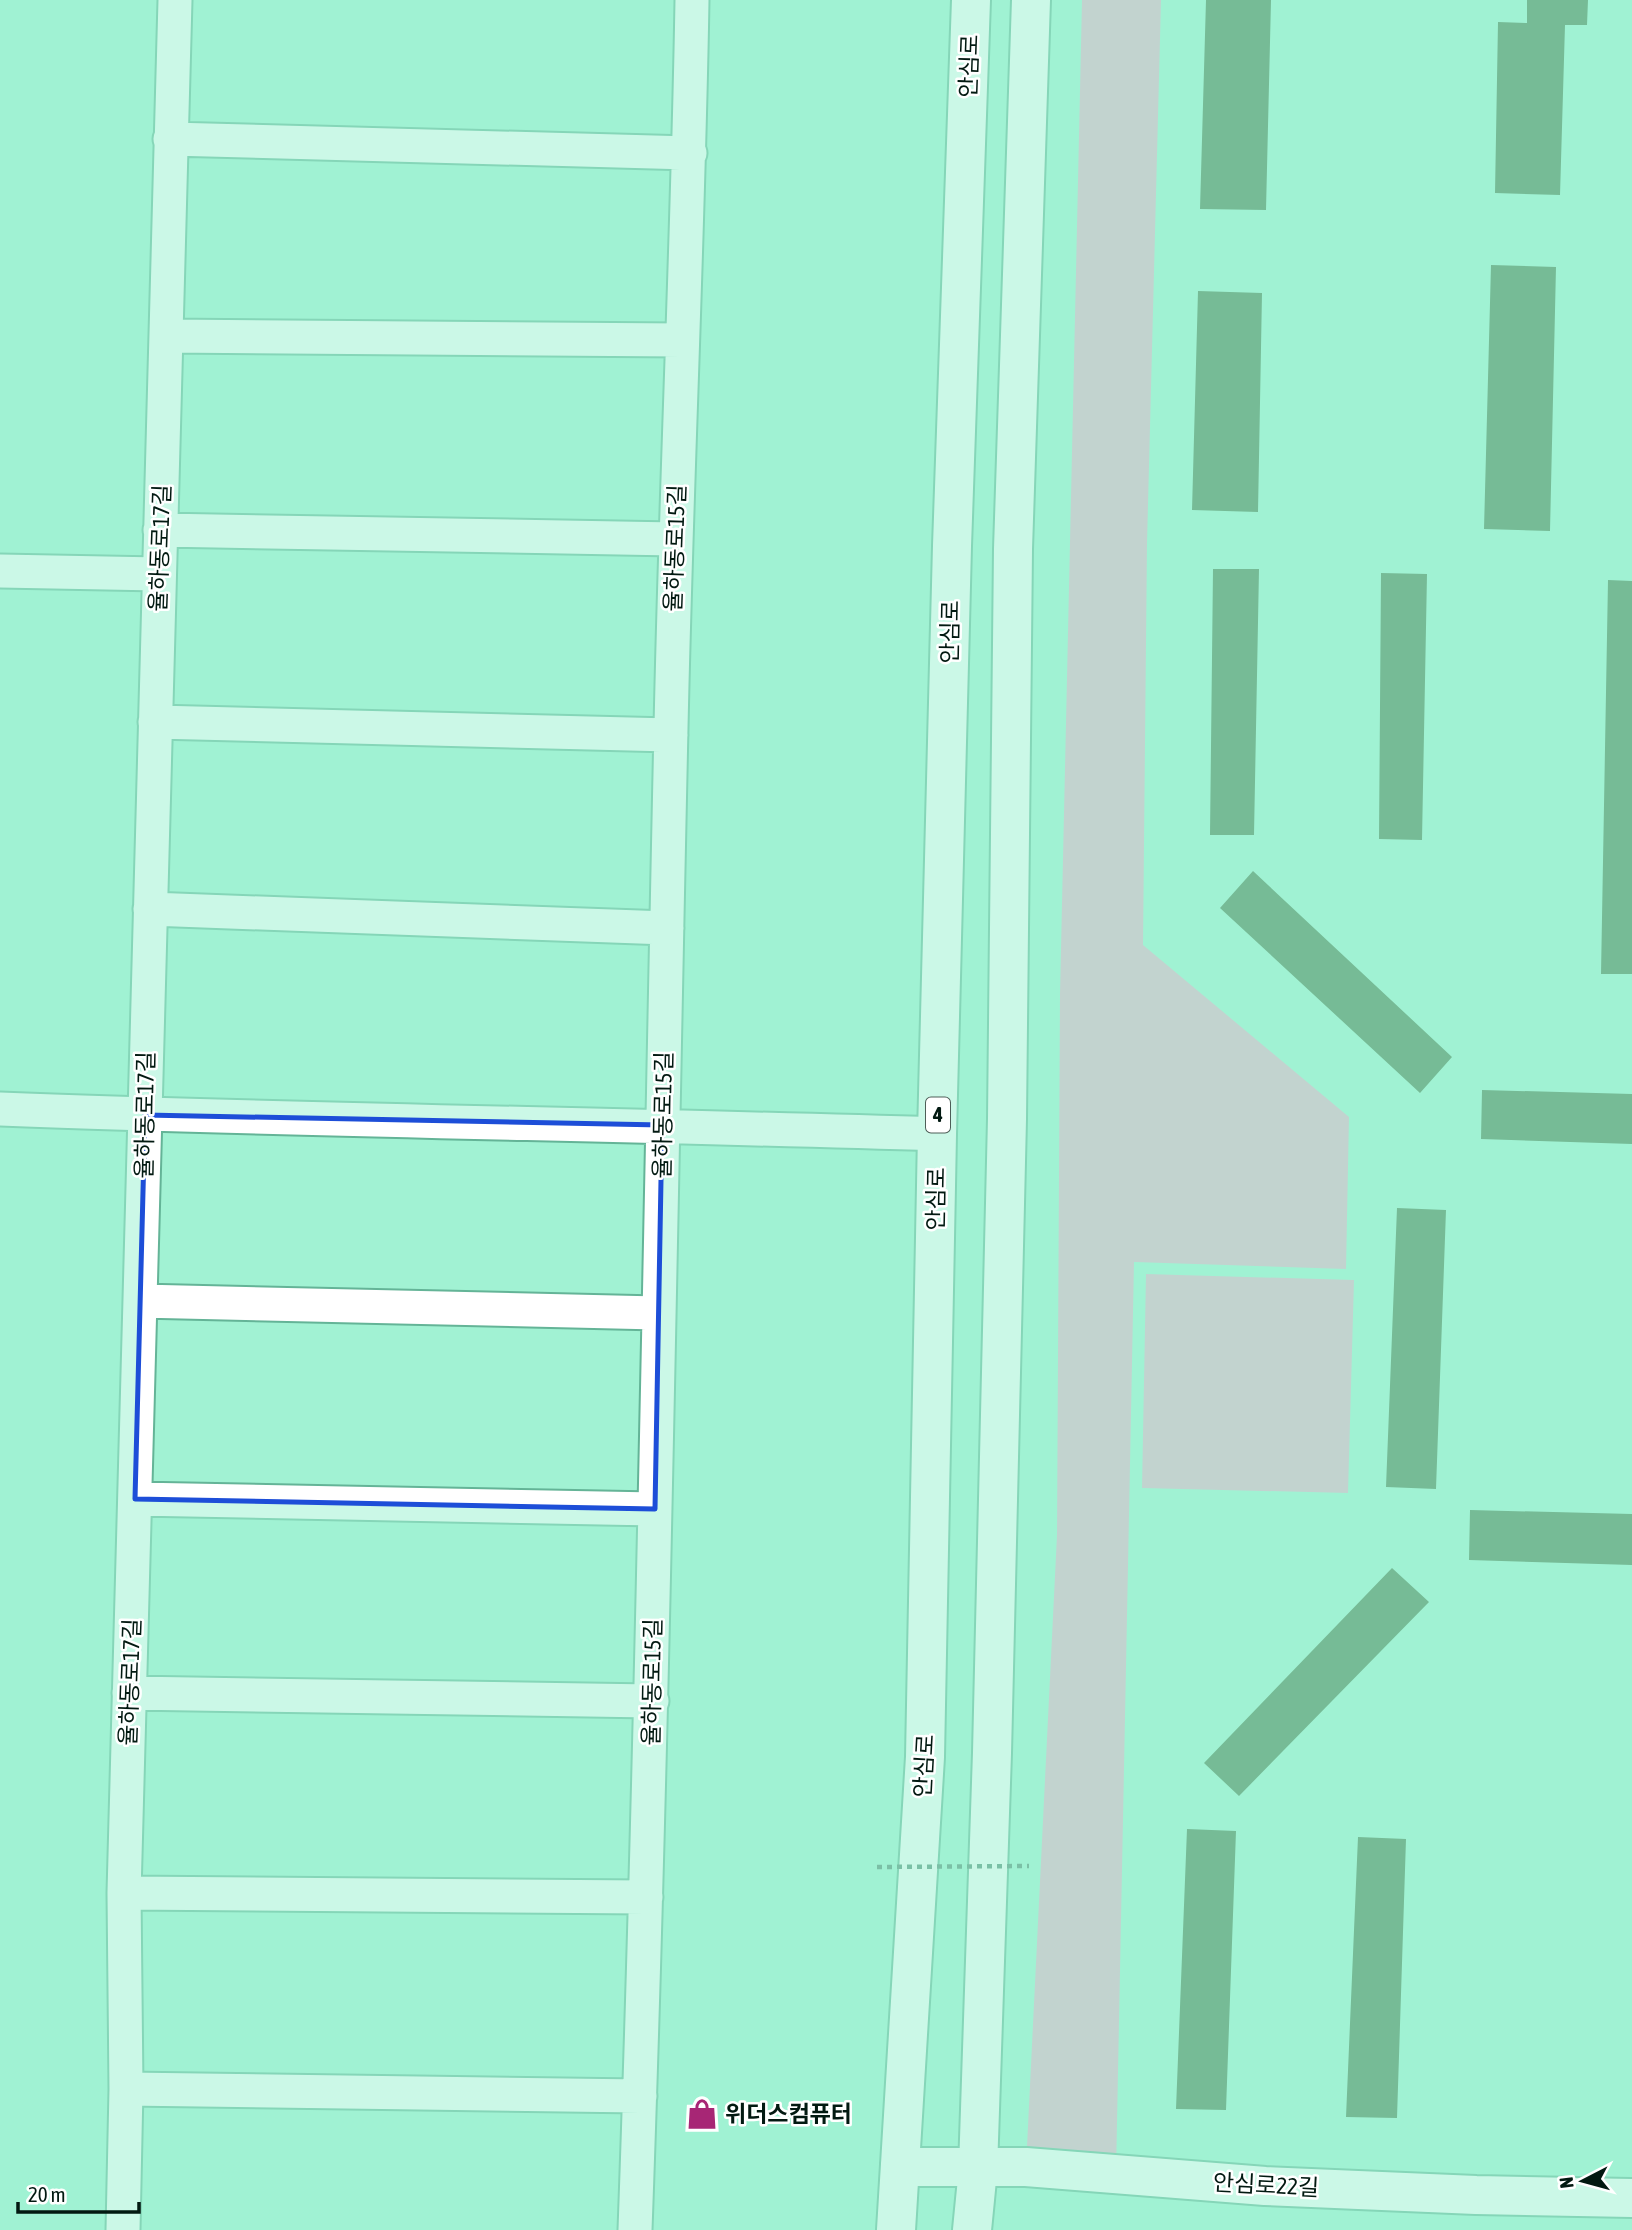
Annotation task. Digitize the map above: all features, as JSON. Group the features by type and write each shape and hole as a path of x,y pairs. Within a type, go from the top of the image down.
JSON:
{"main road":[{"name":"안심로","path":"896,2230 925,1757 937,1133 971,0"},
{"path":"972,2230 978,2169 992,1753 1006,1160 1013,549 1031,0"},
{"name":"안심로22길","path":"900,2167 1026,2167 1265,2186 1632,2198"}],"street":[{"name":"율하동로17길","path":"123,2230 126,2089 124,1893 174,0"},
{"name":"율하동로15길","path":"635,2230 652,1701 675,539 690,153 692,0"},
{"path":"170,139 690,153"},
{"path":"166,337 682,340"},
{"path":"160,530 675,539"},
{"path":"0,571 159,574"},
{"path":"155,722 671,735"},
{"path":"150,909 667,928"},
{"path":"0,1109 145,1115 937,1133"},
{"path":"140,1301 658,1313"},
{"path":"135,1499 655,1509"},
{"path":"129,1693 652,1701"},
{"path":"124,1893 646,1897"},
{"path":"126,2089 640,2096"}],"path":[{"path":"877,1867 1029,1866"}],"highlighted area":[{"path":"145,1115 662,1125 655,1509 135,1499"}],"shaded area":[{"path":"1082,0 1161,0 1147,544 1143,945 1349,1117 1346,1269 1134,1262 1116,2174 1026,2167 1057,1535 1060,994"},
{"path":"1146,1274 1354,1280 1348,1493 1142,1488"}],"building":[{"path":"1206,0 1271,0 1266,210 1200,209"},
{"path":"1527,0 1588,0 1587,25 1565,25 1560,195 1495,193 1498,22 1527,23"},
{"path":"1491,265 1556,267 1550,531 1484,529"},
{"path":"1198,291 1262,293 1258,512 1192,510"},
{"path":"1213,569 1259,569 1254,835 1210,835"},
{"path":"1381,573 1427,574 1422,840 1379,839"},
{"path":"1608,580 1632,581 1632,974 1601,974"},
{"path":"1253,871 1452,1057 1420,1093 1220,908"},
{"path":"1482,1090 1632,1094 1632,1144 1481,1139"},
{"path":"1397,1208 1446,1210 1436,1489 1386,1487"},
{"path":"1470,1510 1632,1514 1632,1565 1469,1560"},
{"path":"1392,1568 1429,1602 1239,1796 1204,1763"},
{"path":"1187,1829 1236,1831 1226,2110 1176,2109"},
{"path":"1358,1837 1406,1839 1397,2118 1346,2117"}],"place":[{"name":"위더스컴퓨터","path":"702,2114"}]}
